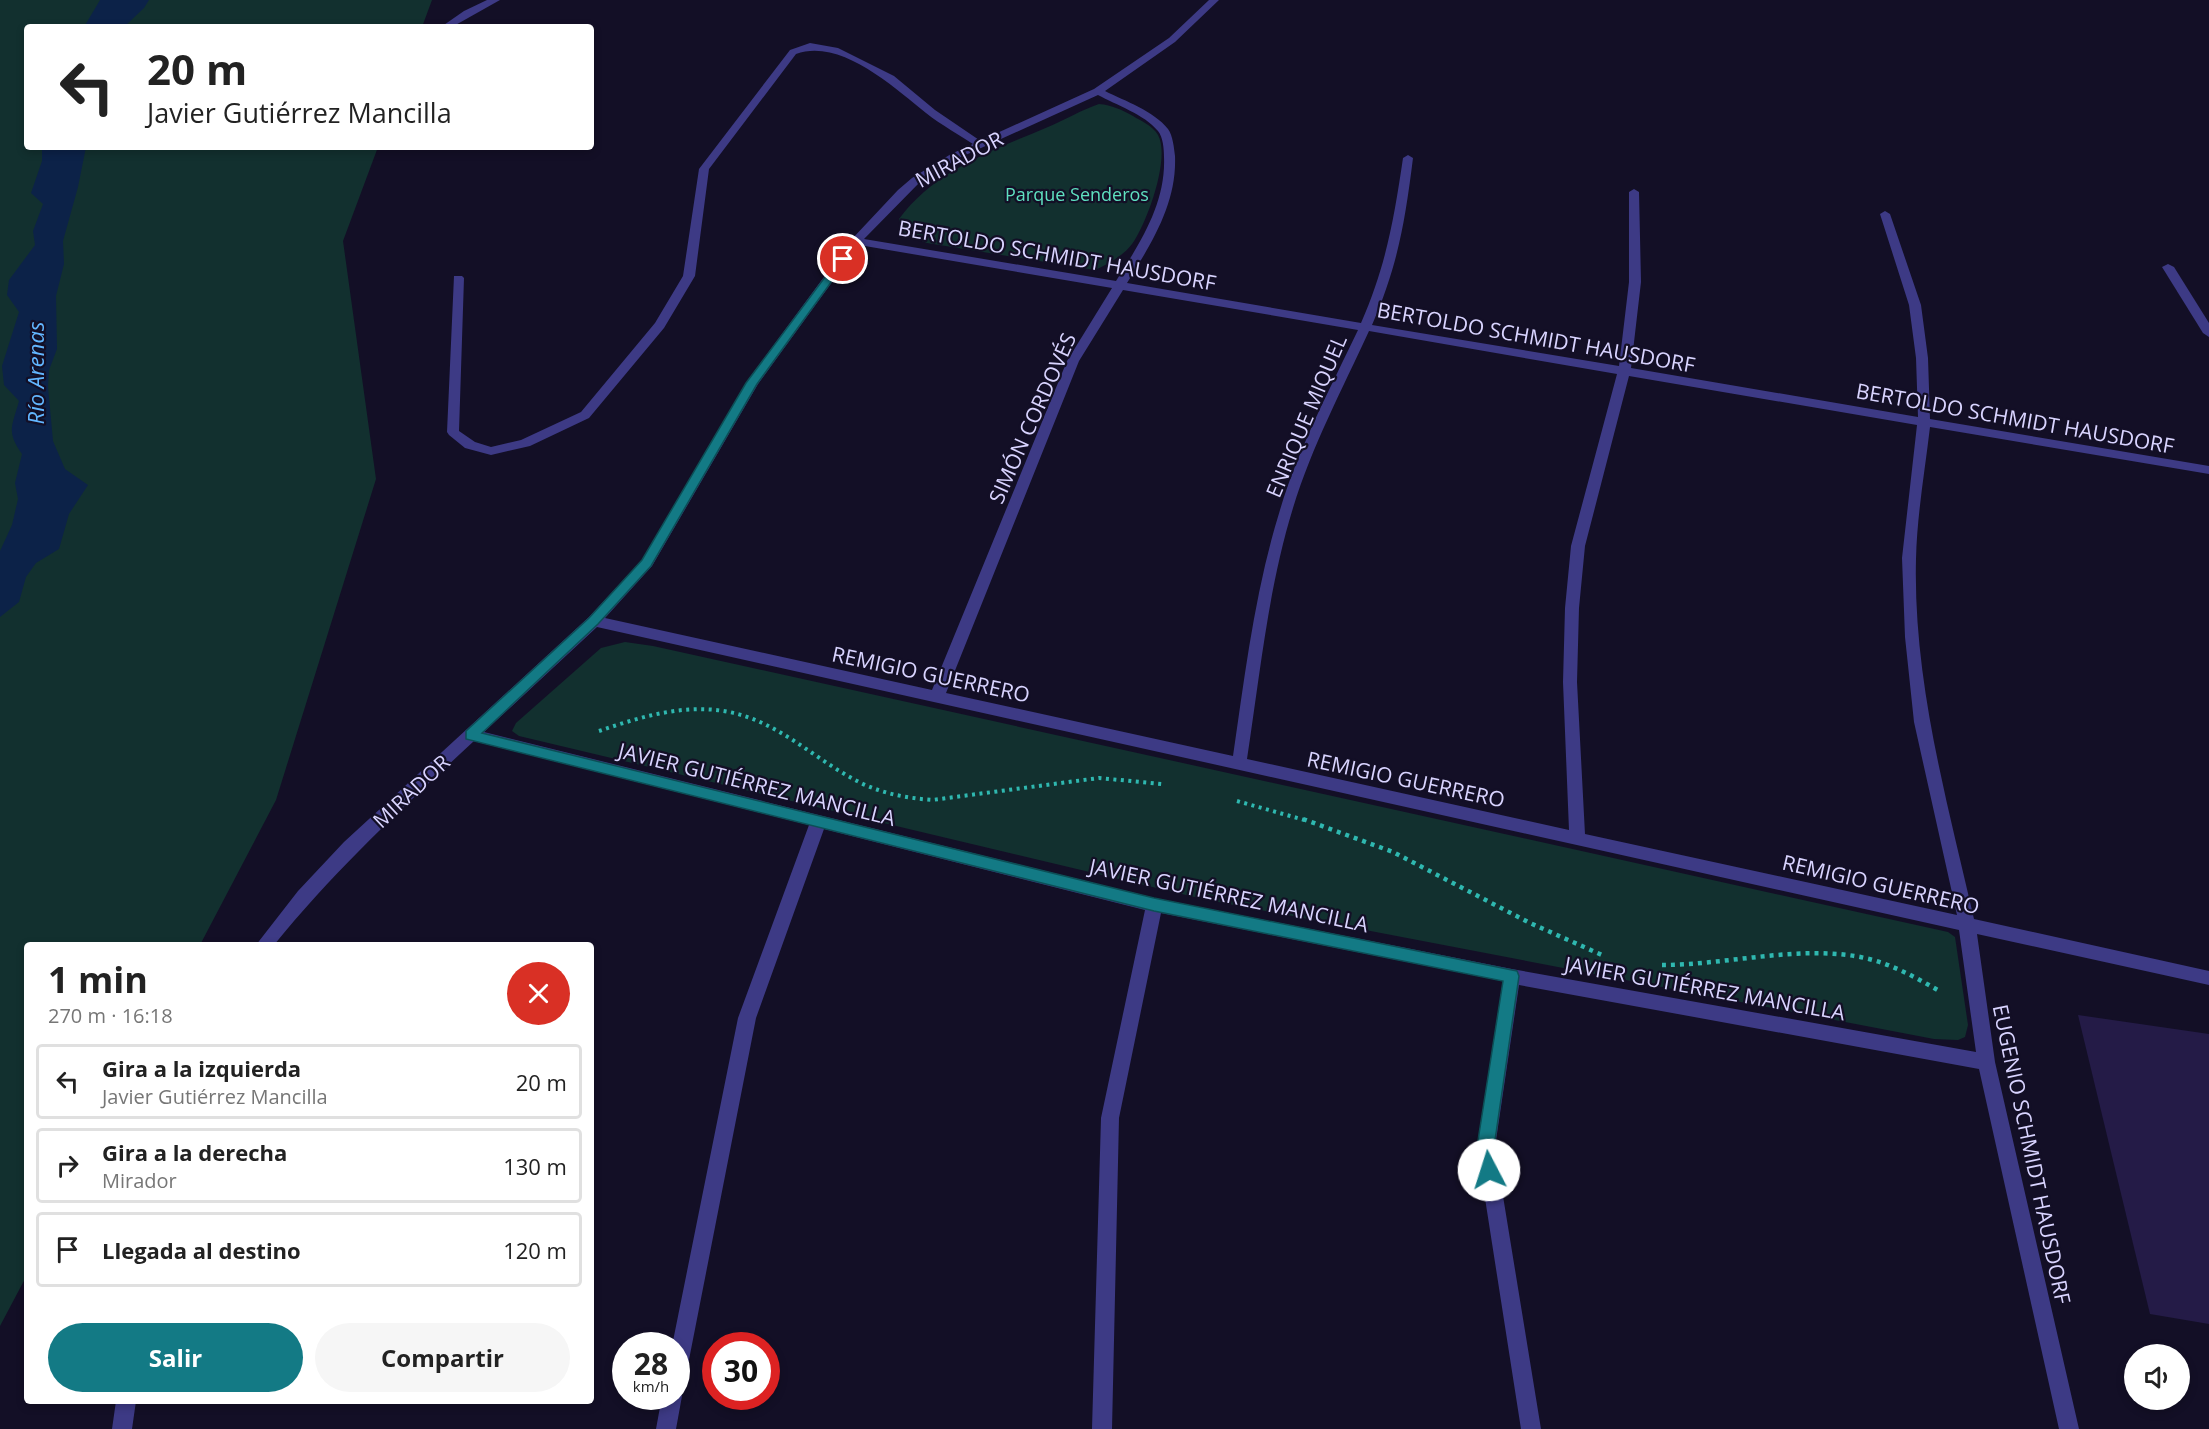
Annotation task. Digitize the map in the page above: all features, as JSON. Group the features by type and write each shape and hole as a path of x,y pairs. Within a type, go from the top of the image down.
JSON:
{"street":[{"path":"450,24 467,13 495,0"},
{"name":"MIRADOR","path":"266,942 304,896 351,847 594,621 647,563 752,383 856,241 916,180 980,144 1098,91 1172,40 1214,0"},
{"path":"458,278 453,432 470,445 491,451 525,443 585,415 660,325 689,276 704,169 793,52 810,46 835,50 891,78 931,112 980,144"},
{"name":"SIMÓN CORDOVÉS","path":"937,697 1073,361 1148,239 1166,197 1170,170 1169,149 1164,131 1151,119 1098,91"},
{"name":"ENRIQUE MIQUEL","path":"1239,764 1264,604 1280,531 1299,473 1386,277 1396,238 1408,158"},
{"path":"1577,838 1569,682 1573,598 1578,546 1624,372 1635,282 1634,192"},
{"name":"EUGENIO SCHMIDT HAUSDORF","path":"1885,214 1915,305 1922,358 1924,422 1909,558 1912,637 1922,722 1967,925 1986,1062 2069,1429"},
{"name":"BERTOLDO SCHMIDT HAUSDORF","path":"856,241 2209,470"},
{"path":"2168,267 2209,333"},
{"name":"REMIGIO GUERRERO","path":"594,621 2209,978"},
{"name":"JAVIER GUTIÉRREZ MANCILLA","path":"471,735 1154,905 1512,976 1986,1062"},
{"path":"685,1332 747,1018 818,823"},
{"path":"1102,1429 1110,1118 1154,905"},
{"path":"1512,976 1486,1147 1531,1429"},
{"path":"122,1429 126,1404"},
{"path":"666,1429 669,1410"}],"path":[{"path":"549,755 592,733 632,720 699,710 728,712 753,719 776,729 881,792 909,798 932,800 1099,778 1169,785"},
{"path":"1231,799 1306,821 1389,851 1528,925 1608,957"},
{"path":"1654,965 1692,966 1814,955 1853,956 1899,970 1980,1016"}],"green space":[{"path":"0,0 432,0 423,24 24,24 24,150 377,150 343,241 376,479 276,800 202,942 24,942 24,1281 0,1326"},
{"name":"Parque Senderos","path":"1099,104 1121,110 1147,124 1158,135 1161,146 1159,175 1144,222 1132,244 1115,259 1095,270 927,243 903,234 899,219 930,187 948,174 987,153"},
{"path":"625,642 653,646 1948,932 1955,937 1968,1025 1965,1037 1958,1040 1934,1039 1203,899 519,736 512,731 516,723 601,648"}],"water":[{"path":"100,0 149,0 127,24 86,24"},
{"name":"Río Arenas","path":"42,150 85,150 63,241 64,264 56,296 57,349 49,370 48,387 53,441 65,469 88,485 69,514 59,549 36,563 26,577 19,602 0,617 0,551 12,525 18,499 15,483 22,454 12,434 19,401 4,385 2,366 19,312 7,295 9,280 35,245 33,231 43,204 31,193 42,161"}],"building":[{"path":"2078,1015 2209,1034 2209,1324 2150,1314"}],"route":[{"path":"843,259 752,383 647,563 594,621 471,735 667,786 1154,905 1512,976 1486,1147 1489,1170"}]}
